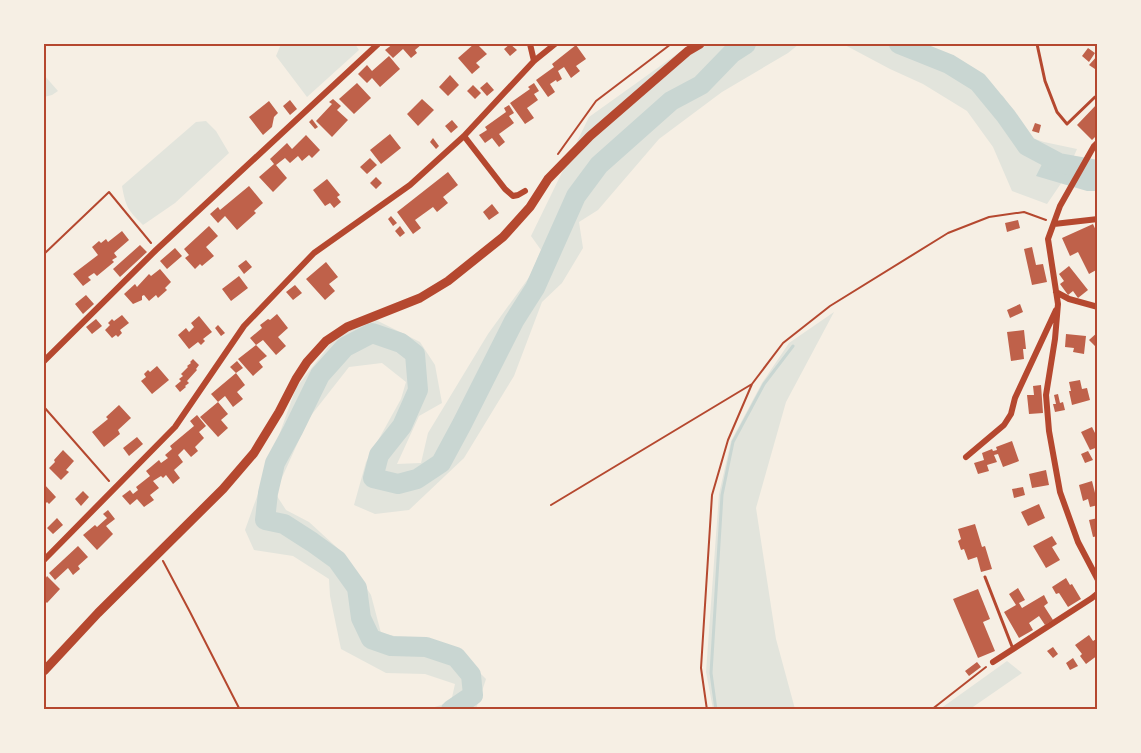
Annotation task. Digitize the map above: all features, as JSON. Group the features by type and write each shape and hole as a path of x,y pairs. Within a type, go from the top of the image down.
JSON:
{"main road":[{"path":"44,671 98,613 223,489 254,453 307,362 327,341 347,327 420,298 448,281 503,237 530,207 548,179 590,136 688,51 700,44"}],"street":[{"path":"44,361 156,250 378,44"},
{"path":"530,44 534,61"},
{"path":"44,560 175,427 244,326 314,253 410,185 464,136 534,61 555,44"},
{"path":"464,136 505,189 513,195 518,195 525,190"},
{"path":"1098,142 1060,206 1048,239 1058,304 1046,395 1048,431 1060,492 1077,542 1098,580"},
{"path":"1054,224 1098,219"},
{"path":"1056,292 1069,299 1098,308"},
{"path":"966,458 1004,425 1011,414 1015,398 1058,304"},
{"path":"993,662 1098,593"}],"lane":[{"path":"1037,44 1045,81 1057,112 1068,124 1095,97"},
{"path":"985,577 1013,649"}],"path":[{"path":"556,156 596,101 671,44"},
{"path":"44,254 109,192 156,250"},
{"path":"707,710 701,668 712,495 728,440 752,384 783,343 830,306 948,233 989,217 1024,212 1054,224"},
{"path":"551,505 752,384"},
{"path":"44,407 115,487"},
{"path":"159,554 240,710"},
{"path":"931,710 993,662"}],"shaded area":[{"path":"281,44 355,44 359,50 307,97 276,56"},
{"path":"691,44 799,44 788,53 722,92 659,139 598,210 579,222 583,248 562,283 542,302 514,376 464,458 409,510 375,514 354,505 366,462 401,399 406,382 382,363 349,367 309,418 275,493 286,510 309,522 344,554 371,595 381,633 457,650 486,679 476,709 428,709 451,702 455,684 425,674 386,673 341,649 330,596 329,579 293,556 254,550 245,530 296,388 332,342 366,315 420,342 435,365 442,403 419,416 397,464 421,463 428,433 488,334 530,276 541,250 531,236 589,117"},
{"path":"843,44 908,44 951,63 1003,96 1029,137 1077,149 1064,179 1047,204 1012,191 993,147 967,111 923,84"},
{"path":"44,75 58,91 44,97"},
{"path":"206,121 216,131 229,153 175,203 143,225 128,208 122,186 196,122"},
{"path":"1047,154 1070,161 1097,161 1097,191 1087,191 1036,176"},
{"path":"834,312 786,402 756,508 776,639 795,709 713,709 706,672 719,494 731,441 762,383 789,343"},
{"path":"1007,661 1022,673 970,709 940,709"}],"building":[{"path":"393,44 422,44 411,58 403,49 393,58 385,50"},
{"path":"477,44 487,54 476,63 480,67 472,74 458,58"},
{"path":"510,44 517,50 510,56 504,49"},
{"path":"576,45 586,59 576,66 580,71 571,78 564,67 558,71 562,79 550,84 555,92 548,97 536,80 554,67 552,64"},
{"path":"1088,48 1095,53 1089,62 1082,56"},
{"path":"1098,55 1098,71 1089,65"},
{"path":"389,56 400,69 380,87 372,78 367,83 358,74 367,65 372,71"},
{"path":"450,75 459,85 448,96 439,87"},
{"path":"487,82 494,90 487,96 480,88"},
{"path":"357,83 371,98 354,114 339,99"},
{"path":"534,83 539,91 534,94 538,100 527,108 534,118 525,124 510,103 530,89 528,87"},
{"path":"473,85 481,93 475,99 467,91"},
{"path":"333,99 341,106 337,110 348,120 332,137 316,121 332,104 329,102"},
{"path":"422,99 434,110 418,126 407,114"},
{"path":"290,100 297,109 290,115 283,106"},
{"path":"269,101 278,113 274,117 272,127 263,135 249,117"},
{"path":"1098,103 1098,134 1092,140 1077,125"},
{"path":"509,105 514,113 509,116 514,123 499,134 505,142 499,147 492,138 485,143 479,135 487,130 485,127 506,112 504,108"},
{"path":"312,119 318,127 315,129 309,122"},
{"path":"452,120 458,127 451,133 445,126"},
{"path":"1035,123 1041,125 1039,133 1032,131"},
{"path":"390,134 401,148 381,164 370,150"},
{"path":"306,135 320,150 312,158 309,155 302,161 298,156 290,163 285,158 276,165 287,178 273,192 259,177 274,164 270,159 287,143 292,149"},
{"path":"433,138 439,146 436,149 430,142"},
{"path":"370,158 377,165 367,174 360,167"},
{"path":"448,172 458,185 443,197 448,203 437,212 433,207 415,220 421,228 413,234 397,212"},
{"path":"376,177 382,183 376,189 370,183"},
{"path":"327,179 340,195 337,197 341,202 334,208 330,203 325,206 313,190"},
{"path":"249,186 263,203 254,211 256,213 237,230 225,216 218,223 210,214 218,207 220,210"},
{"path":"492,204 499,213 489,220 483,212"},
{"path":"391,216 397,223 393,226 388,219"},
{"path":"1018,220 1020,228 1007,232 1005,223"},
{"path":"1093,224 1098,235 1096,244 1098,269 1089,274 1078,252 1070,256 1062,238"},
{"path":"209,226 218,236 206,247 214,256 195,269 185,258 189,255 184,249"},
{"path":"400,226 405,233 400,237 395,231"},
{"path":"122,231 129,240 114,253 117,257 112,260 114,262 97,276 94,273 88,277 91,280 83,286 73,274 98,255 92,247 99,241 101,243 106,239 108,242"},
{"path":"140,245 147,252 120,277 113,269"},
{"path":"1032,247 1036,265 1043,264 1047,282 1032,285 1024,249"},
{"path":"175,248 182,256 167,269 160,261"},
{"path":"246,260 252,267 244,274 238,266"},
{"path":"326,262 338,277 329,284 335,291 325,300 306,279"},
{"path":"1069,266 1088,290 1078,298 1073,291 1068,295 1060,284 1064,281 1059,274"},
{"path":"160,269 171,282 165,288 167,290 158,298 156,295 149,301 144,295 142,300 133,304 124,294 135,284 137,287 149,274 151,276"},
{"path":"239,276 248,288 231,301 222,289"},
{"path":"295,285 302,293 293,300 286,292"},
{"path":"86,295 94,304 83,314 75,304"},
{"path":"1020,304 1023,312 1010,318 1007,310"},
{"path":"277,314 288,328 278,337 286,346 276,355 263,340 256,345 250,338 262,328 260,325"},
{"path":"122,315 129,323 120,330 122,333 118,337 116,335 112,338 105,330 110,325 108,323"},
{"path":"199,316 212,332 203,339 205,341 201,345 198,342 189,349 178,335 186,328 189,332 194,327 191,323"},
{"path":"96,319 102,326 92,334 86,327"},
{"path":"218,325 225,333 221,336 215,328"},
{"path":"1024,330 1026,349 1023,349 1024,359 1011,361 1007,332"},
{"path":"1098,332 1098,349 1089,340"},
{"path":"1066,334 1086,336 1084,354 1073,352 1074,348 1065,347"},
{"path":"256,345 267,356 259,362 263,367 253,376 238,359"},
{"path":"193,359 199,365 187,381 189,383 180,392 175,386 181,381 179,379 183,376 181,374"},
{"path":"237,361 243,368 236,373 230,367"},
{"path":"157,366 169,380 152,394 141,381 146,377 144,374 148,370 150,372"},
{"path":"236,373 245,385 237,392 243,399 233,407 225,396 218,402 211,394"},
{"path":"1080,380 1082,389 1087,388 1090,400 1072,405 1069,382"},
{"path":"1041,385 1043,413 1029,414 1027,395 1034,395 1033,386"},
{"path":"1058,394 1065,410 1055,412 1054,395"},
{"path":"218,402 228,414 221,420 228,428 218,437 200,417"},
{"path":"119,405 131,418 118,430 120,434 104,447 92,432 108,419 106,417"},
{"path":"197,415 206,426 199,432 204,438 195,447 198,451 191,457 184,449 178,455 183,462 174,470 180,478 173,484 166,475 163,478 161,476 153,481 159,488 150,495 154,500 144,507 137,499 130,505 122,496 130,490 133,494 138,490 136,487 150,476 146,471 159,460 161,463 168,458 165,455 172,449 170,446 194,426 190,421"},
{"path":"1092,427 1098,439 1098,447 1090,450 1081,432"},
{"path":"137,437 143,444 129,456 123,448"},
{"path":"1012,441 1019,461 1003,467 998,454 994,455 997,462 987,465 989,471 978,474 974,463 984,460 982,453 992,449 997,450 996,447"},
{"path":"63,450 74,461 66,470 69,472 61,480 49,468"},
{"path":"1088,451 1093,460 1085,463 1081,454"},
{"path":"1046,470 1049,485 1032,488 1029,474"},
{"path":"1092,481 1098,505 1090,507 1088,499 1083,501 1079,485"},
{"path":"44,484 56,497 49,504 47,502 44,505"},
{"path":"1023,487 1025,495 1014,498 1012,489"},
{"path":"83,491 89,497 81,506 75,499"},
{"path":"1039,504 1045,518 1028,526 1021,512"},
{"path":"108,510 115,519 106,526 113,534 97,550 83,535 107,518 103,514"},
{"path":"57,518 63,525 53,534 47,528"},
{"path":"1098,518 1098,536 1093,537 1089,520"},
{"path":"975,524 992,569 981,572 977,557 968,560 958,541 961,539 958,529"},
{"path":"1052,536 1057,544 1052,547 1060,560 1046,568 1033,546"},
{"path":"78,546 88,557 78,566 80,569 73,575 68,568 55,580 49,573"},
{"path":"47,576 60,589 47,603 44,600 44,581"},
{"path":"1066,578 1081,599 1068,607 1052,587"},
{"path":"1018,588 1025,600 1019,603 1022,608 1044,595 1048,603 1044,606 1053,620 1045,625 1039,616 1029,623 1033,630 1019,638 1004,612 1016,605 1009,594"},
{"path":"978,589 990,619 983,622 995,651 978,658 953,599"},
{"path":"1089,635 1093,641 1098,638 1098,655 1086,664 1075,645"},
{"path":"1053,647 1058,654 1053,658 1047,651"},
{"path":"1073,658 1078,666 1070,670 1066,663"},
{"path":"977,662 981,667 969,676 965,671"}],"waterway":[{"path":"451,710 473,695 471,675 456,657 426,647 391,646 371,639 361,618 357,588 337,560 284,524 265,520 275,463 320,375 345,347 372,333 401,343 415,354 418,390 402,426 379,455 373,478 398,484 417,479 441,463 514,321 535,288 576,196 599,165 671,101 701,85 732,53 746,44"},
{"path":"899,44 949,64 978,82 1027,146 1059,163 1098,170"},
{"path":"716,710 711,673 722,495 733,442 764,384 793,346"}]}
